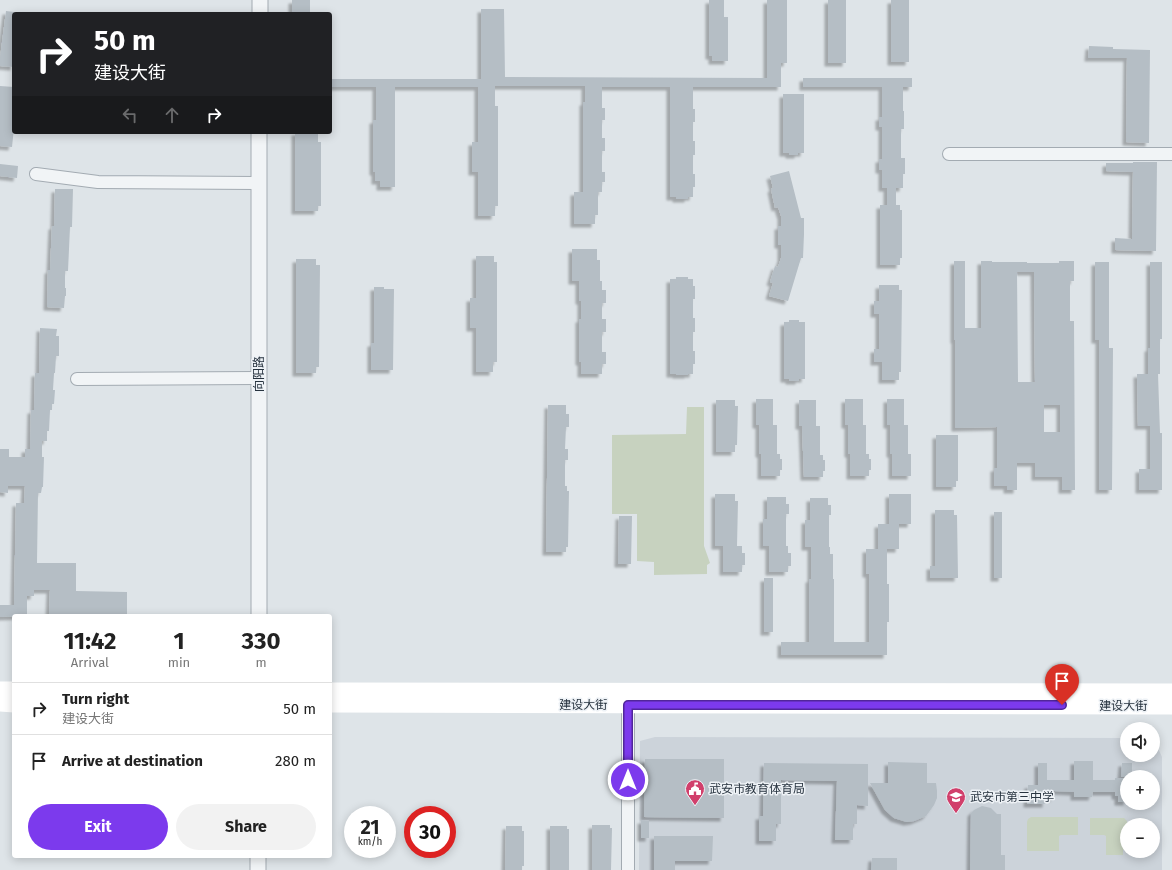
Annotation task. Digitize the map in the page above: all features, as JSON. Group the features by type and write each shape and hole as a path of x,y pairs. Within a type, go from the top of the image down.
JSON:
{"main road":[{"path":"0,690 12,690"},
{"name":"建设大街","path":"332,691 628,698 1172,706"},
{"name":"建设大街","path":"332,704 628,698 1172,692"},
{"path":"0,704 12,704"}],"street":[{"path":"260,0 260,12"},
{"name":"向阳路","path":"259,134 259,614"},
{"path":"949,154 1172,154"},
{"path":"36,174 98,182 259,183"},
{"path":"77,380 259,378"},
{"path":"628,698 628,870"},
{"path":"258,858 258,870"}],"shaded area":[{"name":"武安市第三中学","path":"655,737 1120,738 1120,762 1160,762 1160,753 1162,757 1162,870 639,870 640,741"}],"green space":[{"path":"687,407 704,407 704,546 710,563 707,565 707,574 654,575 654,562 637,561 637,514 612,514 612,435 686,434"},
{"path":"1031,817 1078,817 1078,835 1059,836 1059,851 1027,851 1027,822"},
{"path":"1090,818 1120,818 1120,855 1106,855 1106,836 1090,835"}],"building":[{"path":"292,0 310,0 310,12 292,12"},
{"path":"709,0 724,0 724,17 728,17 728,61 712,61 712,56 709,56"},
{"path":"767,0 787,0 787,63 781,63 781,87 693,87 693,109 695,109 695,122 693,122 693,141 695,141 695,155 693,155 693,174 695,174 695,187 693,187 693,197 688,197 688,199 676,199 676,197 670,197 670,87 602,87 602,108 605,108 605,120 602,120 602,138 605,138 605,151 602,151 602,172 605,172 605,182 602,182 602,192 598,192 598,215 595,215 595,224 574,224 574,192 583,192 583,102 585,102 585,86 495,86 495,106 498,106 498,206 495,206 495,216 478,216 478,172 472,172 472,142 478,142 478,87 395,87 395,187 380,187 380,181 375,181 375,172 373,172 373,120 376,120 376,87 332,87 332,79 481,79 481,9 504,9 505,77 767,78"},
{"path":"828,0 846,0 846,63 828,63"},
{"path":"891,0 909,0 909,62 891,62"},
{"path":"6,11 14,12 12,12 12,67 0,66"},
{"path":"1089,46 1113,47 1113,49 1150,50 1149,143 1126,142 1127,58 1088,58"},
{"path":"803,78 912,78 912,87 903,87 904,129 901,129 901,158 905,158 905,174 903,174 903,188 896,188 896,205 900,205 900,210 902,210 902,258 900,258 900,265 880,265 880,205 887,205 887,188 882,188 882,170 879,170 879,159 882,159 882,127 879,127 879,117 882,117 882,87 803,87"},
{"path":"0,86 12,87 12,134 13,134 12,147 0,146"},
{"path":"783,94 804,94 804,153 798,153 798,155 783,153"},
{"path":"295,134 318,134 318,142 321,142 321,206 318,206 318,211 295,211"},
{"path":"1157,162 1156,251 1115,250 1115,238 1132,239 1133,172 1106,171 1106,163"},
{"path":"0,164 18,166 17,178 0,176"},
{"path":"789,171 801,218 804,218 804,234 803,258 801,258 788,301 769,296 773,283 770,282 775,266 778,267 781,258 781,245 778,245 778,226 781,226 781,216 778,207 775,208 770,176"},
{"path":"55,189 73,189 72,227 70,227 68,271 65,271 66,296 64,308 47,307 48,270 50,270 52,226 54,226"},
{"path":"572,249 597,249 597,260 600,260 600,281 602,281 602,290 606,290 606,303 602,303 602,319 606,319 606,332 602,332 602,352 606,352 606,364 602,364 602,374 581,374 581,362 579,362 579,319 581,319 581,301 579,301 579,281 572,281"},
{"path":"476,256 494,256 494,262 497,262 497,362 493,362 493,372 476,372 476,328 470,328 470,298 476,298"},
{"path":"296,259 316,259 316,265 320,265 319,367 316,367 316,373 296,373"},
{"path":"954,261 965,261 965,328 981,328 981,261 1059,263 1059,261 1074,261 1074,281 1070,281 1070,321 1074,321 1075,490 1062,490 1062,477 1035,477 1035,463 1017,463 1017,490 1007,490 1007,486 994,486 994,468 997,468 997,427 955,428","holes":["1017,272 1034,272 1035,382 1018,382","1044,405 1060,405 1060,432 1044,432"]},
{"path":"1095,262 1109,262 1109,348 1113,348 1112,490 1099,490 1099,340 1095,340"},
{"path":"1150,262 1162,262 1162,339 1160,339 1160,374 1158,374 1160,433 1162,433 1162,490 1139,490 1139,469 1150,469 1150,426 1138,426 1137,374 1148,374 1148,348 1150,348"},
{"path":"676,277 688,277 688,279 693,279 693,286 695,286 695,299 693,299 695,332 693,332 693,351 695,351 695,364 693,364 693,374 688,375 670,374 670,279 676,279"},
{"path":"879,285 899,285 899,290 902,290 901,372 899,372 899,380 882,380 882,362 874,362 874,349 879,349 879,314 874,314 874,301 879,301"},
{"path":"374,287 394,289 393,370 371,370 371,343 374,343"},
{"path":"789,320 799,320 799,322 805,322 805,379 799,379 799,381 789,381 789,379 784,379 784,322 789,322"},
{"path":"40,328 57,329 56,336 59,336 59,356 56,356 54,373 54,404 52,404 52,410 50,410 47,441 42,441 42,457 44,457 43,487 41,493 38,493 37,563 76,563 76,591 127,592 127,614 49,614 50,590 34,590 34,596 27,596 27,614 12,614 12,617 0,617 0,605 14,605 16,503 24,503 25,486 8,486 8,493 0,492 0,449 9,449 9,457 25,457 25,449 30,449 31,410 34,410 35,373 39,373"},
{"path":"756,399 773,399 773,425 777,425 777,454 780,454 780,459 782,459 782,470 780,470 780,476 761,476 759,425 756,425"},
{"path":"845,399 863,399 863,425 866,425 866,454 869,454 869,459 871,459 871,470 869,470 869,476 850,476 848,425 845,425"},
{"path":"887,399 904,399 904,425 908,425 908,454 911,454 911,476 892,476 890,425 887,425"},
{"path":"716,400 735,400 735,406 738,406 737,445 735,445 735,452 716,452"},
{"path":"799,400 816,400 816,426 820,426 820,455 823,455 823,460 825,460 825,471 823,471 823,477 804,477 802,426 799,426"},
{"path":"548,405 566,405 566,414 569,414 569,427 566,427 565,449 568,449 568,460 565,460 565,486 567,486 567,491 569,491 568,547 566,547 566,552 546,552"},
{"path":"936,435 958,435 958,481 956,481 956,487 936,487"},
{"path":"715,494 735,494 735,501 738,501 737,546 742,546 742,553 745,553 745,565 742,565 742,572 723,572 723,546 715,546"},
{"path":"889,494 911,494 911,524 899,524 899,549 887,549 889,622 887,622 887,655 781,655 781,642 809,642 809,579 811,579 811,547 805,547 805,520 810,520 810,498 828,498 828,505 831,505 831,515 829,515 829,547 830,554 833,554 834,642 869,642 869,574 866,574 866,549 878,549 878,524 889,524"},
{"path":"767,497 786,497 786,504 789,504 789,514 786,514 786,546 788,546 788,553 791,553 791,566 788,566 788,572 769,572 769,546 763,546 763,519 767,519"},
{"path":"935,510 954,510 954,515 957,515 958,578 930,578 930,566 935,566"},
{"path":"994,512 1002,512 1002,578 994,578"},
{"path":"619,516 632,516 631,564 618,564"},
{"path":"764,578 773,578 773,632 764,632"},
{"path":"645,759 724,759 724,818 644,817"},
{"path":"1074,761 1093,761 1093,780 1115,780 1115,778 1120,778 1120,802 1118,802 1118,796 1115,796 1115,792 1093,792 1092,797 1074,797 1074,792 1054,791 1054,798 1046,798 1046,804 1027,804 1028,785 1038,785 1038,763 1047,763 1047,780 1074,780"},
{"path":"888,762 927,763 927,783 936,783 937,798 926,816 907,822 894,818 885,810 870,783 888,783"},
{"path":"764,763 868,764 868,806 857,805 857,824 853,824 853,840 835,840 837,781 781,780 781,824 776,824 776,841 759,841 759,816 763,816"},
{"path":"1122,763 1132,763 1132,770 1122,770"},
{"path":"982,806 991,808 997,814 1001,814 1001,855 1005,855 1005,870 970,870 971,813"},
{"path":"641,820 649,821 649,838 641,838"},
{"path":"592,825 610,825 610,828 612,828 611,870 592,870"},
{"path":"506,826 522,826 522,831 524,831 524,866 522,866 522,870 505,870"},
{"path":"550,826 567,826 567,829 569,829 569,870 550,870"},
{"path":"654,836 713,836 712,861 675,861 675,870 654,870"},
{"path":"872,858 897,858 897,870 871,870"}],"place":[{"name":"武安市教育体育局","path":"695,806"},
{"name":"武安市第三中学","path":"956,814"}],"route":[{"path":"628,780 628,705 1062,705"}]}
